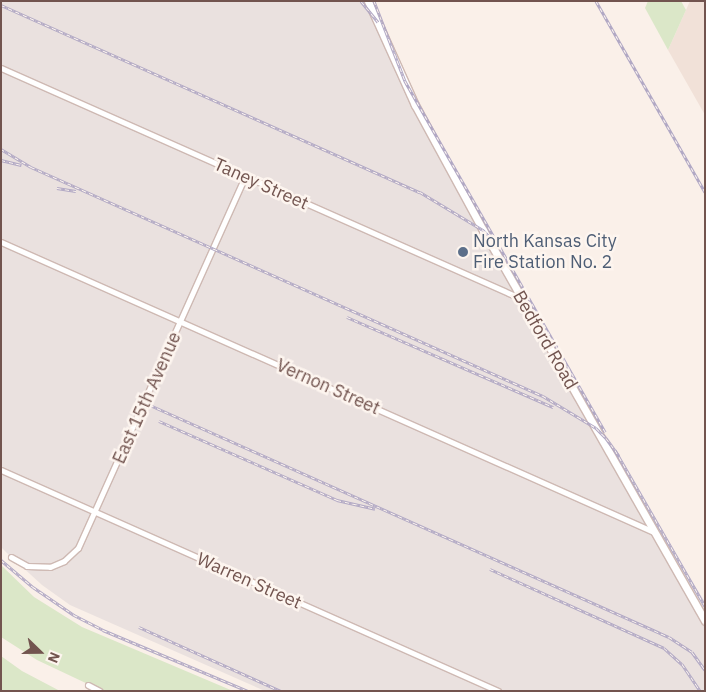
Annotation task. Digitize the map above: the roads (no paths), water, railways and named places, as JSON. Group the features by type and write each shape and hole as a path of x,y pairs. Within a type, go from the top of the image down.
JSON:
{"street":[{"name":"Bedford Road","path":"368,1 415,105 522,300 705,620"},
{"name":"Taney Street","path":"1,68 522,300"},
{"name":"East 15th Avenue","path":"10,557 20,564 34,567 50,567 64,561 78,548 245,177"},
{"name":"Vernon Street","path":"1,242 656,533"},
{"name":"Warren Street","path":"1,470 498,691"},
{"path":"88,686 100,691"}],"railway":[{"path":"361,1 378,22"},
{"path":"374,1 405,81 605,432"},
{"path":"596,1 705,192"},
{"path":"1,5 420,192 483,230 491,238"},
{"path":"1,149 31,167 543,396 596,428 619,456"},
{"path":"1,160 21,165"},
{"path":"57,188 76,191"},
{"path":"347,317 553,407"},
{"path":"150,405 669,637 692,652 705,670"},
{"path":"159,421 337,500 375,509"},
{"path":"615,450 705,606"},
{"path":"1,560 33,587 74,615 103,630 248,691"},
{"path":"490,569 664,648 682,664 700,691"},
{"path":"139,627 281,691"}],"place":[{"name":"North Kansas City Fire Station No. 2","path":"463,252"}]}
